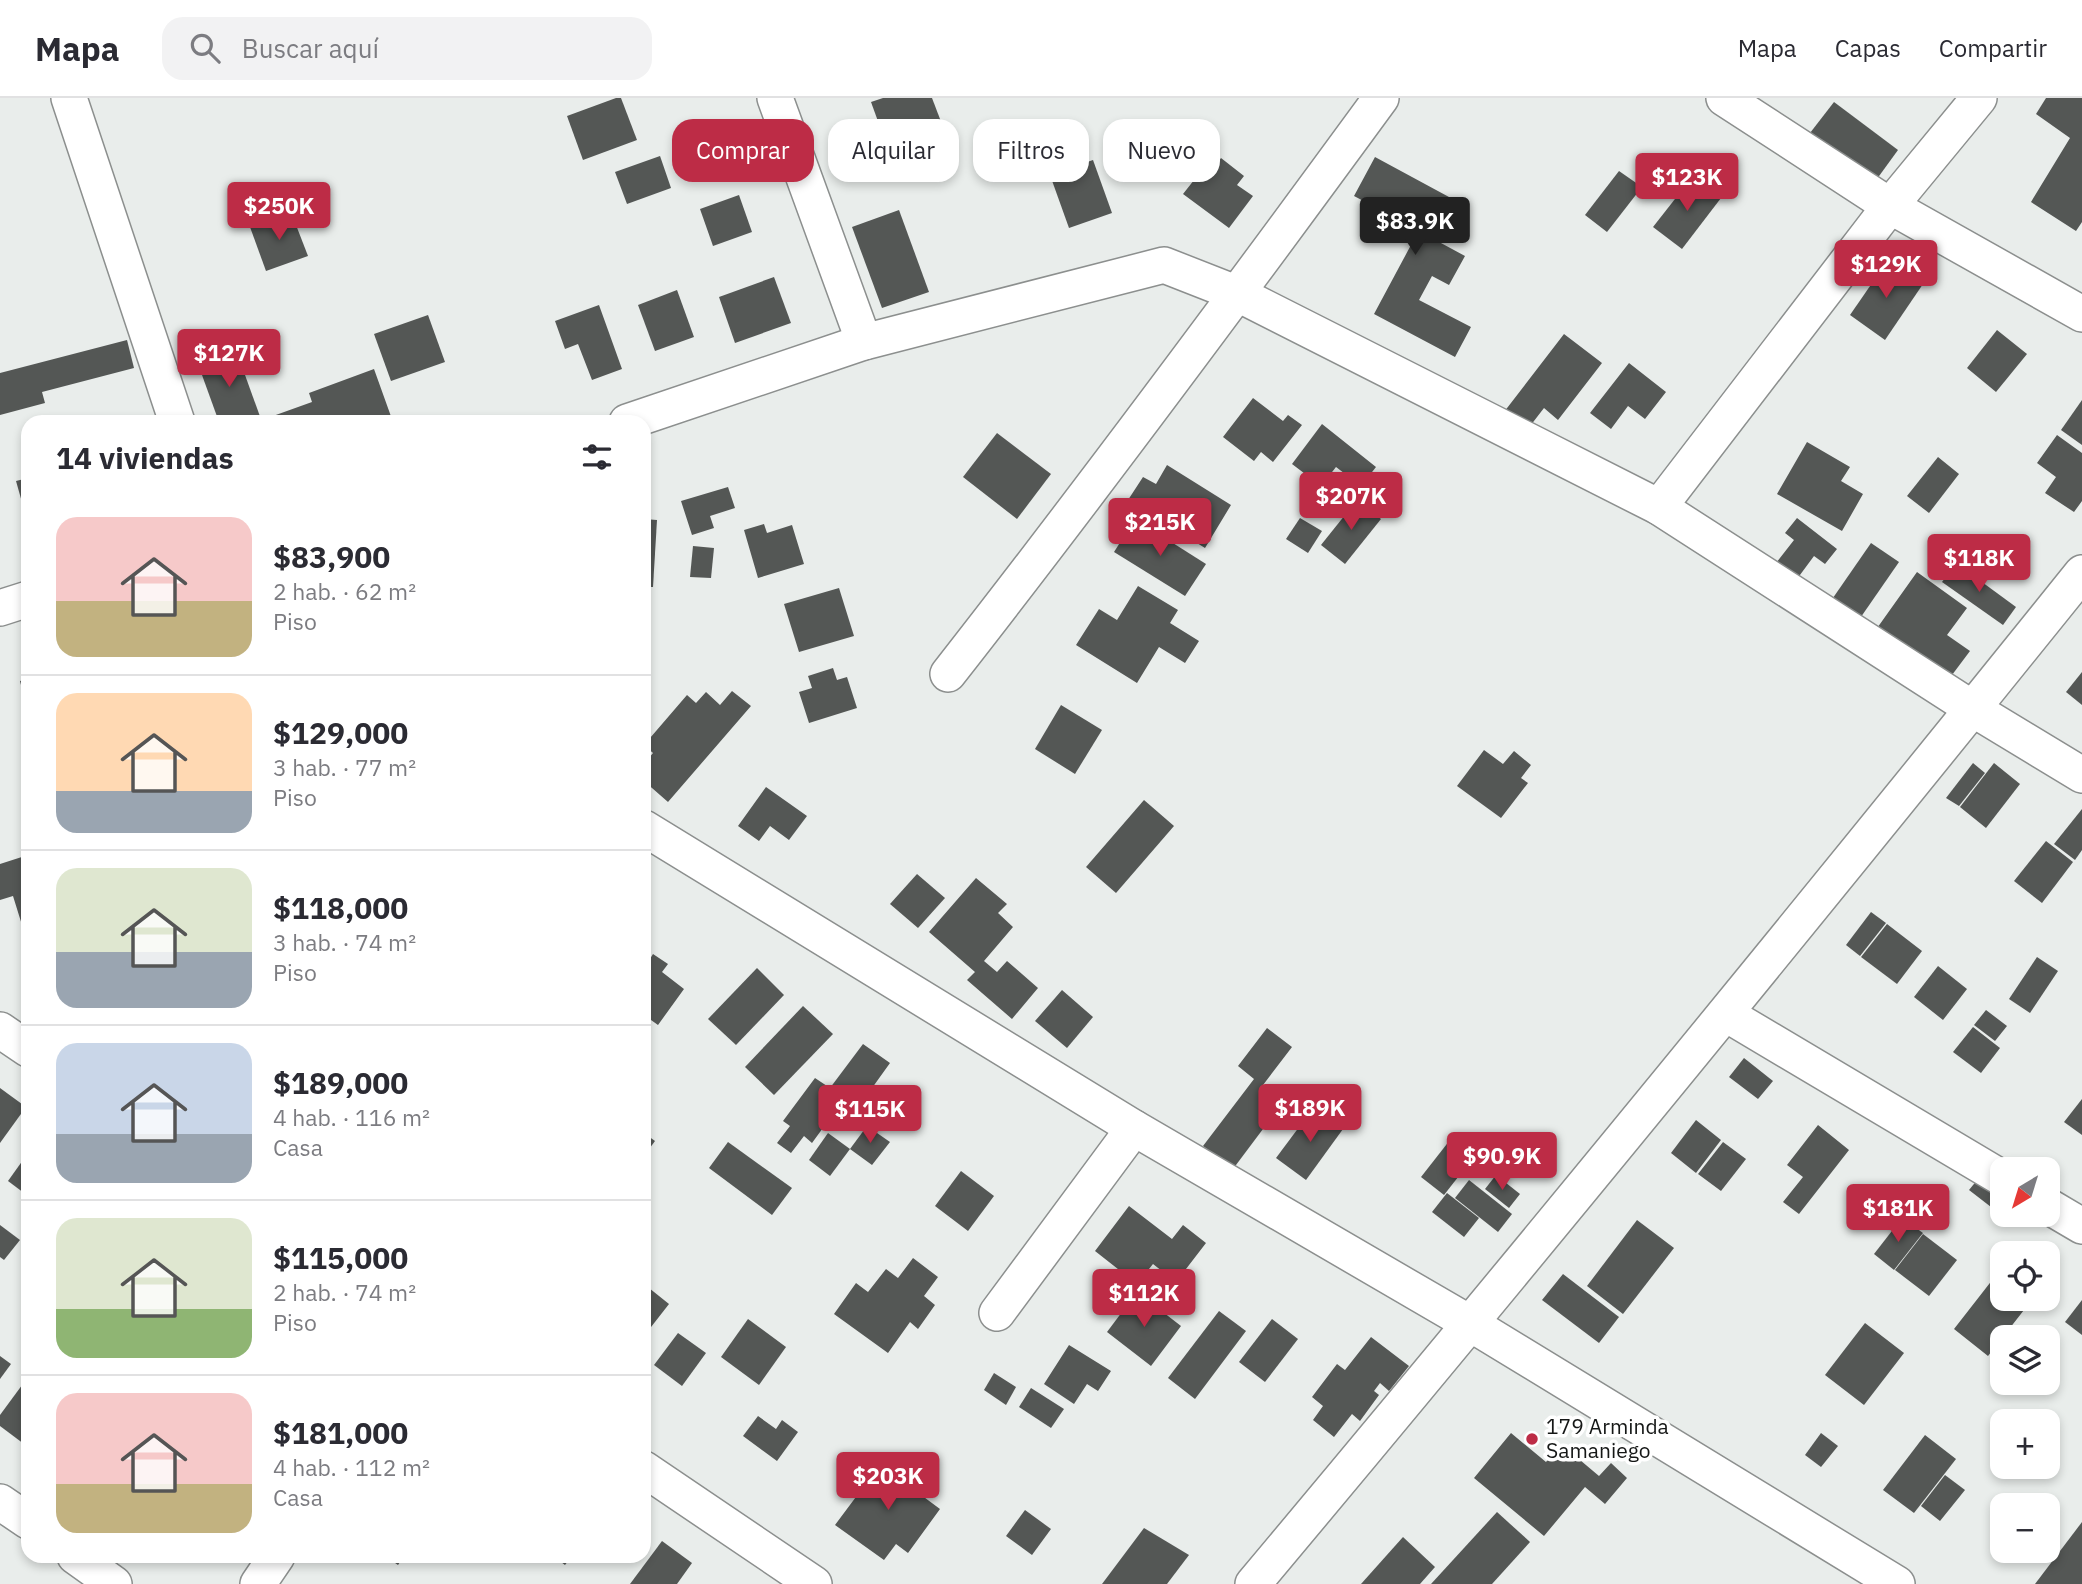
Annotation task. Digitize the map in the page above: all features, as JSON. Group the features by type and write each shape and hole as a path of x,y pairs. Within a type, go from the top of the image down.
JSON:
{"street":[{"path":"69,98 175,415"},
{"path":"775,98 864,342"},
{"path":"948,674 1238,294 1381,98"},
{"path":"1724,98 1890,206 2082,314"},
{"path":"1659,507 1890,206 1979,98"},
{"path":"648,415 864,342 1164,265 1238,294 1659,507 1973,709 2082,775"},
{"path":"1253,1584 1726,1014 2082,573"},
{"path":"0,608 21,601"},
{"path":"651,832 1134,1128 1471,1324 1897,1584"},
{"path":"1726,1014 1990,1171"},
{"path":"0,1030 21,1044"},
{"path":"997,1313 1134,1128"},
{"path":"2060,1213 2082,1226"},
{"path":"651,1474 814,1584"},
{"path":"0,1502 21,1516"},
{"path":"85,1563 114,1584"},
{"path":"258,1584 272,1563"}],"building":[{"path":"621,98 637,140 583,160 567,116"},
{"path":"883,98 932,98 940,119 877,119 871,102"},
{"path":"2046,98 2082,98 2082,222 2076,231 2031,202 2070,138 2036,114"},
{"path":"1834,102 1898,150 1874,183 1810,133"},
{"path":"660,156 671,188 627,204 615,172"},
{"path":"1375,157 1449,197 1428,236 1465,256 1449,285 1432,276 1419,300 1471,327 1455,357 1374,314 1419,230 1354,196"},
{"path":"1220,159 1244,176 1237,185 1253,196 1229,228 1183,194 1192,182 1220,182"},
{"path":"1093,160 1112,213 1069,228 1053,182 1089,182 1089,161"},
{"path":"1619,171 1642,187 1607,232 1585,215"},
{"path":"1693,176 1721,198 1682,249 1653,227"},
{"path":"739,195 752,232 713,246 700,209"},
{"path":"899,210 929,292 882,308 852,227"},
{"path":"291,212 308,256 266,271 250,227"},
{"path":"1888,260 1923,284 1885,340 1850,315"},
{"path":"774,277 791,323 735,343 719,297"},
{"path":"677,290 694,337 655,351 638,305"},
{"path":"599,305 622,369 592,380 578,344 565,349 555,321"},
{"path":"428,315 445,362 391,381 374,334"},
{"path":"1997,330 2027,354 1996,392 1967,368"},
{"path":"1564,334 1602,363 1558,420 1544,408 1527,430 1504,412"},
{"path":"127,340 134,368 42,392 45,403 0,415 0,373"},
{"path":"236,350 259,415 216,415 198,364"},
{"path":"1629,363 1666,392 1645,419 1628,406 1611,429 1590,413"},
{"path":"374,369 390,415 276,415 312,402 309,393"},
{"path":"1253,398 1283,421 1288,415 1302,425 1273,462 1261,452 1254,461 1223,437"},
{"path":"2082,400 2082,445 2061,430"},
{"path":"1322,424 1376,467 1361,486 1336,467 1321,486 1292,464"},
{"path":"997,433 1051,474 1017,519 963,477"},
{"path":"2057,435 2082,453 2082,501 2074,512 2045,493 2056,477 2037,463"},
{"path":"1807,442 1850,467 1841,481 1863,494 1842,531 1777,494"},
{"path":"1938,457 1959,474 1929,513 1907,496"},
{"path":"1167,465 1231,505 1205,548 1128,500 1143,477 1156,484"},
{"path":"21,480 21,499 16,481"},
{"path":"728,487 735,508 710,516 714,528 692,535 681,501"},
{"path":"1357,500 1381,519 1345,564 1321,545"},
{"path":"1300,518 1322,531 1308,553 1286,539"},
{"path":"1797,518 1837,549 1825,564 1814,556 1797,579 1776,563 1794,540 1785,533"},
{"path":"1135,519 1206,564 1185,596 1114,552"},
{"path":"651,520 657,520 651,587"},
{"path":"764,524 767,533 792,525 804,564 758,578 744,530"},
{"path":"1871,543 1899,562 1854,627 1826,608"},
{"path":"693,546 714,548 711,578 690,577"},
{"path":"1956,563 2016,607 2003,625 1942,582"},
{"path":"1917,572 1967,608 1947,635 1970,651 1946,683 1875,631"},
{"path":"1138,586 1178,610 1170,623 1199,641 1185,663 1159,647 1137,683 1076,645 1099,609 1117,620"},
{"path":"839,588 854,636 799,652 784,604"},
{"path":"833,668 837,680 847,677 857,708 809,723 799,692 812,688 808,676"},
{"path":"2082,672 2082,705 2066,692"},
{"path":"732,691 751,706 668,802 651,787 651,737 687,695 696,703 706,692 720,705"},
{"path":"1061,705 1102,730 1075,774 1035,749"},
{"path":"1484,750 1503,764 1514,751 1531,765 1521,778 1528,783 1501,818 1457,786"},
{"path":"1973,763 1985,773 1959,806 1946,798"},
{"path":"1994,763 2020,784 1986,828 1960,807"},
{"path":"766,787 807,816 789,840 770,826 759,841 738,826"},
{"path":"1144,800 1174,826 1116,893 1086,867"},
{"path":"2082,809 2082,850 2075,860 2054,844"},
{"path":"2046,841 2073,862 2042,903 2014,881"},
{"path":"21,857 21,922 13,896 0,900 0,864"},
{"path":"917,874 945,898 918,928 890,904"},
{"path":"976,878 1007,904 998,913 1013,927 984,961 997,972 1007,961 1038,988 1012,1019 967,980 975,972 929,932"},
{"path":"1871,912 1886,923 1860,956 1846,945"},
{"path":"1887,924 1922,951 1897,984 1861,957"},
{"path":"653,954 668,964 662,972 684,989 658,1025 651,1020"},
{"path":"2037,957 2058,971 2030,1013 2009,999"},
{"path":"1938,966 1967,989 1943,1020 1914,997"},
{"path":"757,968 784,995 736,1045 708,1019"},
{"path":"1062,990 1093,1017 1067,1048 1035,1021"},
{"path":"803,1006 833,1034 774,1095 745,1067"},
{"path":"1986,1010 2007,1026 1995,1041 1974,1025"},
{"path":"1973,1027 2000,1048 1981,1073 1953,1052"},
{"path":"1267,1028 1292,1047 1263,1085 1284,1101 1233,1169 1203,1146 1254,1079 1238,1066"},
{"path":"863,1044 890,1063 857,1109 844,1099 812,1143 804,1136 791,1153 777,1143 790,1126 783,1121 815,1078 830,1088"},
{"path":"1744,1058 1773,1081 1758,1099 1729,1077"},
{"path":"0,1088 21,1103 21,1114 0,1143"},
{"path":"2082,1099 2082,1135 2064,1122"},
{"path":"1314,1107 1343,1129 1306,1180 1276,1158"},
{"path":"1696,1120 1721,1140 1696,1173 1671,1153"},
{"path":"1818,1125 1849,1150 1799,1214 1783,1202 1803,1177 1787,1165"},
{"path":"867,1126 890,1142 872,1165 850,1149"},
{"path":"828,1133 850,1149 830,1176 809,1160"},
{"path":"1506,1136 1518,1146 1496,1174 1484,1165"},
{"path":"1450,1140 1473,1158 1444,1195 1421,1177"},
{"path":"728,1142 792,1188 772,1215 709,1168"},
{"path":"1723,1142 1746,1159 1721,1191 1698,1174"},
{"path":"21,1163 21,1191 8,1181"},
{"path":"961,1171 994,1196 968,1231 935,1206"},
{"path":"1496,1175 1520,1194 1509,1208 1485,1189"},
{"path":"1978,1179 1990,1188 1990,1206 1969,1190"},
{"path":"1469,1180 1512,1214 1498,1232 1455,1198"},
{"path":"1447,1193 1479,1218 1464,1237 1432,1212"},
{"path":"1129,1206 1172,1239 1183,1225 1206,1243 1176,1282 1153,1264 1137,1284 1095,1251"},
{"path":"1902,1218 1923,1233 1894,1270 1874,1254"},
{"path":"1637,1220 1674,1248 1623,1314 1587,1286"},
{"path":"0,1225 20,1240 4,1260 0,1257"},
{"path":"1923,1234 1957,1260 1929,1296 1895,1270"},
{"path":"913,1258 938,1277 924,1296 935,1305 918,1329 910,1322 888,1353 834,1314 856,1283 868,1292 886,1269 898,1278"},
{"path":"1563,1274 1619,1317 1599,1343 1542,1300"},
{"path":"1990,1283 1990,1311 2023,1311 2012,1325 1990,1325 1988,1356 1954,1329"},
{"path":"651,1290 669,1304 651,1327"},
{"path":"1137,1292 1181,1326 1151,1366 1107,1332"},
{"path":"2082,1300 2082,1335 2065,1322"},
{"path":"1219,1311 1246,1331 1195,1399 1168,1378"},
{"path":"748,1319 786,1347 759,1385 721,1357"},
{"path":"1272,1319 1298,1339 1265,1382 1239,1362"},
{"path":"1865,1323 1904,1353 1864,1405 1825,1375"},
{"path":"678,1333 706,1353 682,1386 654,1365"},
{"path":"1371,1337 1409,1366 1389,1391 1380,1383 1374,1391 1379,1395 1360,1421 1352,1414 1334,1437 1313,1420 1323,1406 1312,1397 1337,1364 1345,1370"},
{"path":"1069,1345 1111,1371 1098,1391 1087,1384 1074,1404 1044,1384"},
{"path":"0,1356 11,1364 0,1379"},
{"path":"994,1373 1016,1387 1006,1405 984,1390"},
{"path":"21,1386 21,1442 0,1426 0,1415"},
{"path":"1031,1388 1064,1409 1051,1428 1019,1407"},
{"path":"758,1416 776,1429 782,1420 798,1432 777,1461 743,1436"},
{"path":"1511,1433 1546,1462 1561,1444 1599,1476 1611,1463 1627,1478 1605,1504 1585,1487 1544,1536 1474,1478"},
{"path":"1821,1433 1838,1446 1821,1467 1805,1455"},
{"path":"1925,1435 1956,1459 1914,1513 1883,1490"},
{"path":"885,1458 914,1480 909,1486 940,1509 908,1553 896,1544 884,1560 835,1525"},
{"path":"1945,1475 1965,1490 1940,1521 1921,1506"},
{"path":"1025,1510 1051,1529 1032,1555 1006,1536"},
{"path":"1497,1512 1530,1542 1492,1584 1431,1584"},
{"path":"2082,1522 2082,1584 2035,1584 2051,1563 2060,1563 2060,1551"},
{"path":"1144,1528 1189,1555 1167,1584 1102,1584"},
{"path":"1403,1537 1435,1567 1420,1584 1361,1584"},
{"path":"662,1541 692,1563 677,1584 630,1584 646,1563 651,1563 651,1556"}],"place":[{"name":"179 Arminda Samaniego","path":"1532,1439"}]}
